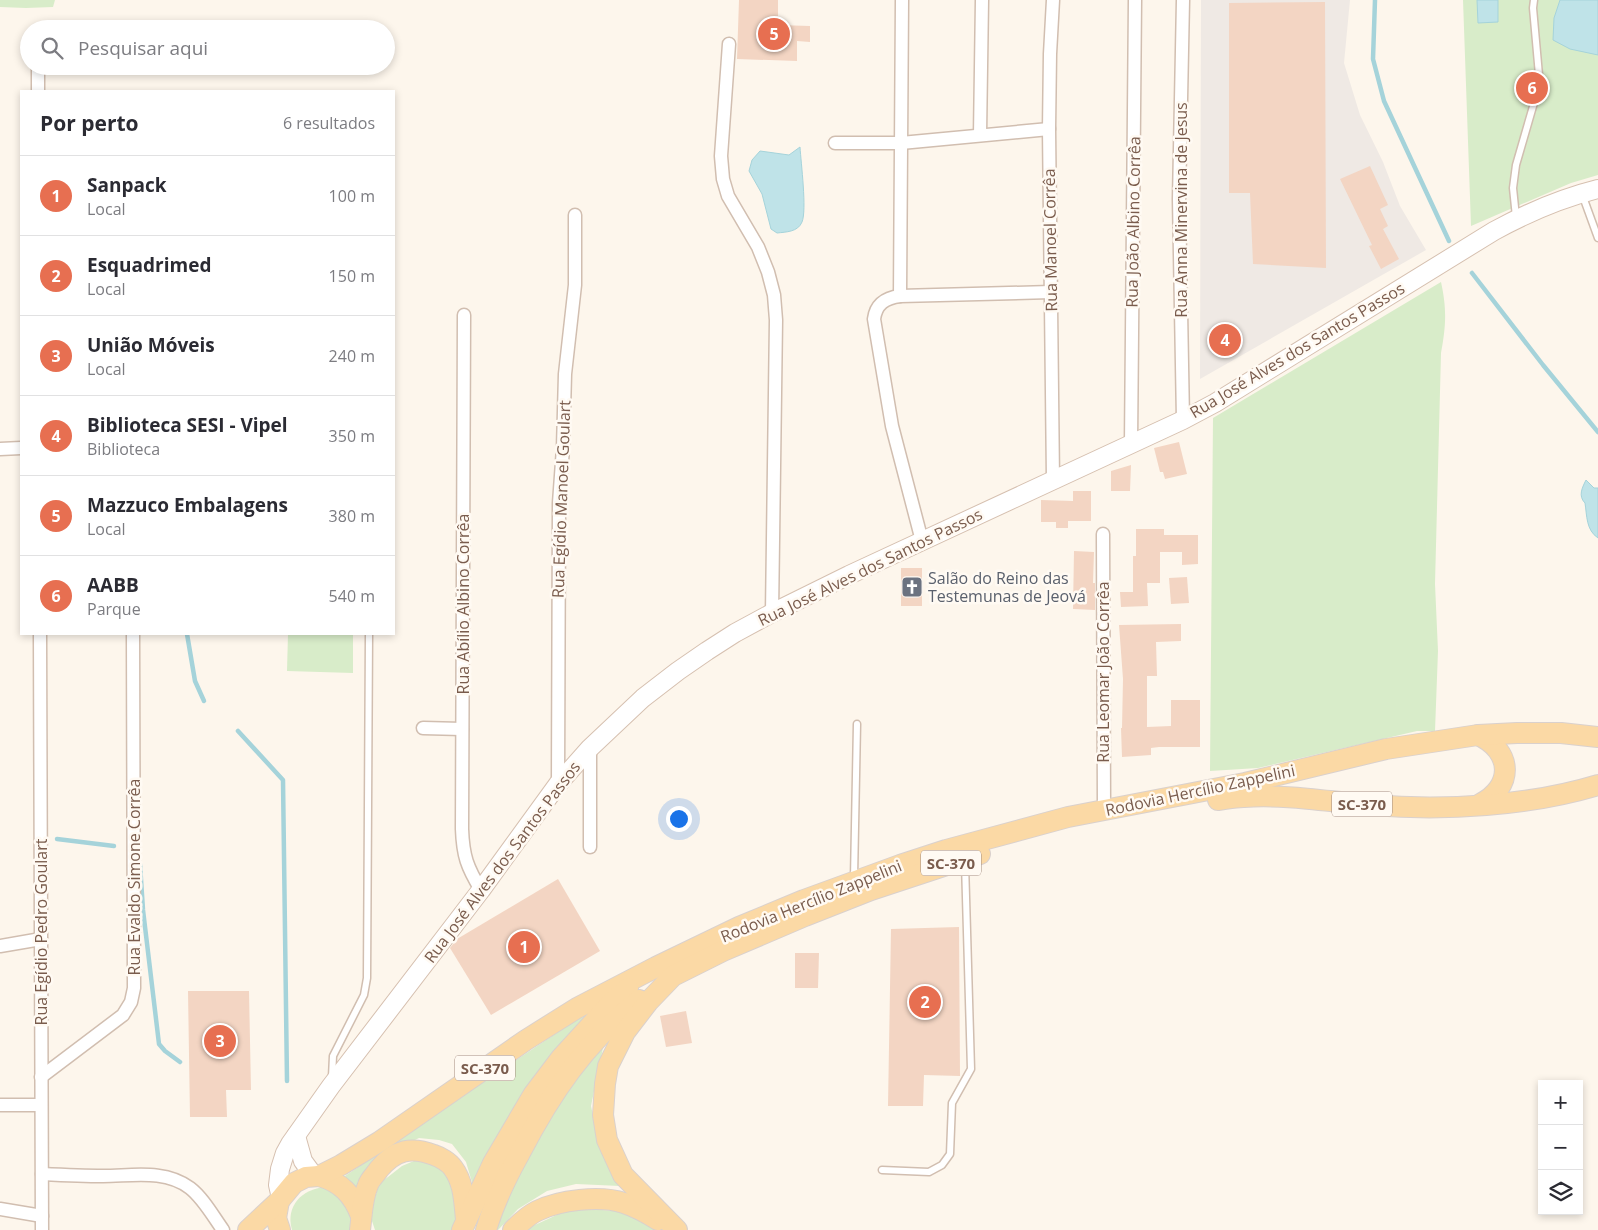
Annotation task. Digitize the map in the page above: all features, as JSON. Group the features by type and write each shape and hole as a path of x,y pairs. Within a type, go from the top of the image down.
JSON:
{"main road":[{"name":"Rodovia Hercílio Zappelini","path":"248,1230 294,1183 340,1166 379,1142 554,1022 614,988 739,927 900,865 1059,819 1245,783 1386,749 1478,735 1561,733 1598,737"},
{"path":"1478,735 1490,741 1499,750 1504,763 1504,776 1500,788 1491,798 1480,804"},
{"name":"Rodovia Hercílio Zappelini","path":"677,1230 623,1175 607,1140 603,1115 605,1084 608,1066 616,1049 625,1032 648,1002 673,976 723,951 871,890 1018,842 1103,822 1209,801 1244,797 1291,798 1426,808 1521,801 1583,790 1598,785"},
{"name":"SC-370","path":"464,1225 493,1162 532,1095 561,1058 614,1001 656,966"},
{"name":"SC-370","path":"486,1230 503,1185 558,1086 590,1045 622,1013 648,992 673,976"},
{"path":"361,1225 363,1199 368,1183 386,1162 397,1154 411,1150 424,1151 439,1156 452,1167 464,1191 464,1225"},
{"path":"316,1176 335,1182 349,1193 354,1200 361,1225"},
{"path":"280,1199 276,1218 280,1230"},
{"path":"513,1230 537,1211 556,1204 576,1200 622,1202 644,1211 673,1230"}],"street":[{"path":"900,296 902,0"},
{"path":"980,135 982,0"},
{"name":"Rua Manoel Corrêa","path":"1053,0 1049,129 1054,480"},
{"name":"Rua João Albino Corrêa","path":"1130,444 1135,0"},
{"name":"Rua Anna Minervina de Jesus","path":"1183,0 1179,199 1183,420"},
{"path":"729,44 721,156 723,178 728,196 758,247 768,272 774,296 776,320 772,613"},
{"path":"38,75 38,90"},
{"path":"835,143 901,143 1049,129"},
{"name":"Rua José Alves dos Santos Passos","path":"280,1199 278,1185 280,1169 285,1153 296,1136 331,1086 481,890 558,784 590,748 643,698 678,671 735,633 772,613 1183,420 1243,386 1467,247 1517,219 1590,191"},
{"name":"Rua Egídio Manoel Goulart","path":"558,784 559,503 565,374 576,285 575,215"},
{"path":"922,541 892,426 874,319 878,306 892,297 900,296 1051,292"},
{"name":"Rua Abílio Albino Corrêa","path":"464,315 462,845 470,871 481,890"},
{"path":"0,449 20,448"},
{"name":"Rua Leomar João Corrêa","path":"1104,534 1104,810"},
{"name":"Rua Egídio Pedro Goulart","path":"40,635 42,1230"},
{"name":"Rua Evaldo Simone Corrêa","path":"41,1077 123,1015 131,1002 134,988 133,635"},
{"path":"422,728 462,729"},
{"path":"590,748 590,847"},
{"path":"0,946 41,939"},
{"path":"0,1105 41,1105"},
{"path":"296,1136 303,1161 316,1176"},
{"path":"42,1174 104,1176 142,1174 181,1182 199,1196 223,1230"},
{"path":"0,1209 42,1216"}],"lane":[{"path":"1517,219 1513,188 1516,165 1536,96 1539,76 1533,8 1534,0"},
{"path":"1590,191 1598,238"},
{"path":"331,1086 332,1056 364,995 367,978 369,945 369,635"},
{"path":"854,882 857,724"},
{"path":"882,1170 929,1172 942,1165 950,1154 952,1103 970,1069 964,859"}],"shaded area":[{"path":"1201,0 1350,0 1344,63 1360,115 1383,162 1400,206 1426,250 1200,379"}],"green space":[{"path":"0,0 55,0 53,7 26,8 0,7"},
{"path":"1463,0 1598,0 1598,175 1571,183 1471,226"},
{"path":"1441,282 1445,318 1441,353 1435,584 1438,651 1435,731 1417,731 1258,768 1210,771 1213,418"},
{"path":"288,635 353,635 353,673 287,671"},
{"path":"600,1005 474,1189 466,1162 452,1144 439,1140 419,1138 385,1155 356,1198 339,1180 502,1070"},
{"path":"603,1048 591,1106 600,1147 620,1186 576,1184 547,1191 518,1209 498,1230 493,1230 503,1201 567,1087"},
{"path":"421,1158 440,1166 455,1184 461,1212 455,1230 375,1230 370,1215 379,1184 402,1166"},
{"path":"325,1187 350,1201 354,1230 292,1230 291,1213 297,1200 309,1191"},
{"path":"572,1208 632,1212 655,1230 524,1230"}],"water":[{"path":"1477,0 1498,0 1498,22 1478,23"},
{"path":"1560,0 1598,0 1598,55 1570,49 1553,40 1554,18"},
{"path":"800,147 804,197 802,222 795,230 777,233 771,229 762,194 749,171 752,160 760,151 789,155"},
{"path":"1586,480 1594,488 1598,488 1598,538 1589,527 1585,503 1581,495"}],"building":[{"path":"739,0 778,0 778,25 810,26 810,42 797,41 797,61 737,59"},
{"path":"1325,2 1326,268 1253,264 1250,193 1229,193 1229,3"},
{"path":"1370,166 1388,205 1380,209 1388,226 1383,229 1399,259 1381,269 1369,246 1372,245 1340,179"},
{"path":"1231,323 1243,343 1220,357 1208,337"},
{"path":"1179,442 1187,474 1165,479 1163,472 1160,472 1154,448"},
{"path":"1131,465 1130,491 1111,491 1111,471"},
{"path":"1073,491 1091,491 1091,521 1068,521 1068,528 1056,528 1056,522 1041,522 1041,500 1073,501"},
{"path":"1136,529 1164,529 1164,535 1198,535 1198,564 1182,565 1182,552 1160,552 1160,583 1147,583 1148,606 1121,607 1120,592 1133,592 1133,556 1136,556"},
{"path":"1074,551 1094,552 1093,583 1095,583 1095,610 1073,609"},
{"name":"Salão do Reino das Testemunas de Jeová","path":"901,568 922,568 922,606 901,606"},
{"path":"1187,577 1189,603 1171,604 1169,578"},
{"path":"1181,624 1181,641 1156,642 1157,676 1147,676 1147,727 1171,726 1171,700 1200,700 1200,747 1151,748 1151,755 1122,757 1123,679 1119,625"},
{"path":"558,879 600,951 491,1015 450,948 457,939"},
{"path":"959,927 960,1076 924,1075 923,1106 888,1106 891,929"},
{"path":"795,953 819,953 818,988 795,988"},
{"path":"188,991 249,991 251,1090 226,1090 227,1117 190,1117"},
{"path":"686,1011 692,1043 666,1047 660,1016"}],"waterway":[{"path":"1375,0 1373,59 1384,101 1449,241"},
{"path":"1472,273 1598,432"},
{"path":"187,635 195,681 204,701"},
{"path":"238,731 283,780 287,1081"},
{"path":"57,839 114,846"},
{"path":"140,864 143,910 159,1044 180,1062"}],"place":[{"name":"Mazzuco Embalagens","path":"774,34"},
{"name":"AABB","path":"1532,88"},
{"name":"Biblioteca SESI - Vipel","path":"1225,340"},
{"name":"Salão do Reino das Testemunas de Jeová","path":"912,587"},
{"name":"Sanpack","path":"524,947"},
{"name":"Esquadrimed","path":"925,1002"},
{"name":"União Móveis","path":"220,1041"}]}
